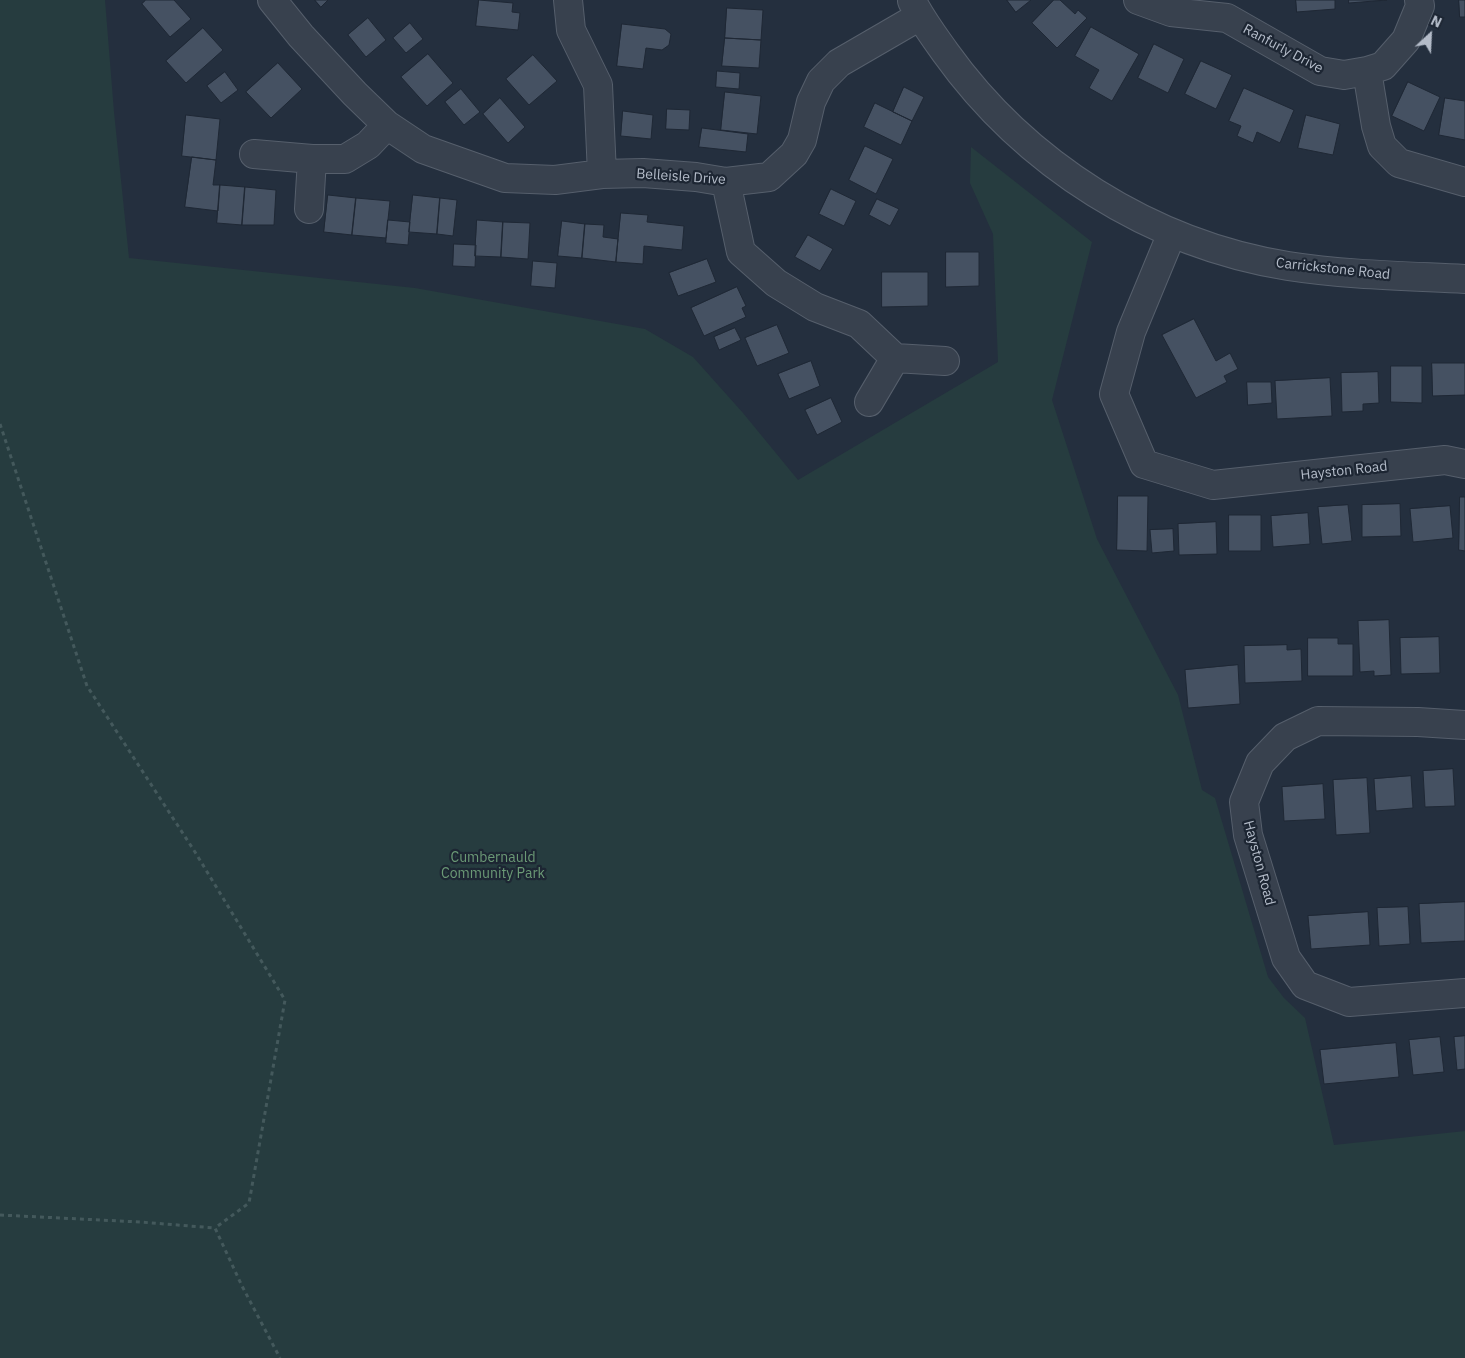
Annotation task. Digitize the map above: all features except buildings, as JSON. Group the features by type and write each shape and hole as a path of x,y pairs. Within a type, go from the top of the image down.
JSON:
{"street":[{"name":"Belleisle Drive","path":"272,0 301,36 355,94 387,125 423,149 505,178 555,180 602,174 651,174 696,177 726,182 769,177 794,154 802,140 811,102 821,81 839,64 916,8"},
{"path":"568,0 571,30 598,85 602,174"},
{"name":"Ranfurly Drive","path":"1138,0 1172,12 1227,18 1320,71 1344,75 1383,66 1406,40 1420,6 1419,0"},
{"name":"Carrickstone Road","path":"916,8 961,74 1009,128 1076,181 1141,220 1228,252 1287,266 1350,273 1465,279"},
{"path":"1367,71 1376,126 1382,146 1399,163 1465,182"},
{"path":"254,154 312,159 346,159 368,145 387,125"},
{"path":"309,208 312,159"},
{"path":"726,182 741,252 776,283 815,307 859,324 895,358 945,361"},
{"name":"Hayston Road","path":"1172,233 1131,332 1114,394 1144,464 1213,485 1445,460 1465,464"},
{"path":"869,402 895,358"},
{"name":"Hayston Road","path":"1465,725 1318,722 1285,736 1260,763 1244,802 1248,835 1286,958 1305,985 1349,1002 1465,992"}],"path":[{"path":"0,424 87,686 195,852 284,1000 249,1203 215,1228 0,1215"},
{"path":"215,1228 242,1286 280,1358"}],"green space":[{"name":"Cumbernauld Community Park","path":"0,0 105,0 129,258 415,288 645,329 693,357 743,413 798,480 998,362 993,234 970,183 971,147 1092,242 1052,400 1097,539 1178,695 1202,790 1215,798 1268,977 1284,998 1305,1018 1334,1145 1465,1131 1465,1358 0,1358"}]}
